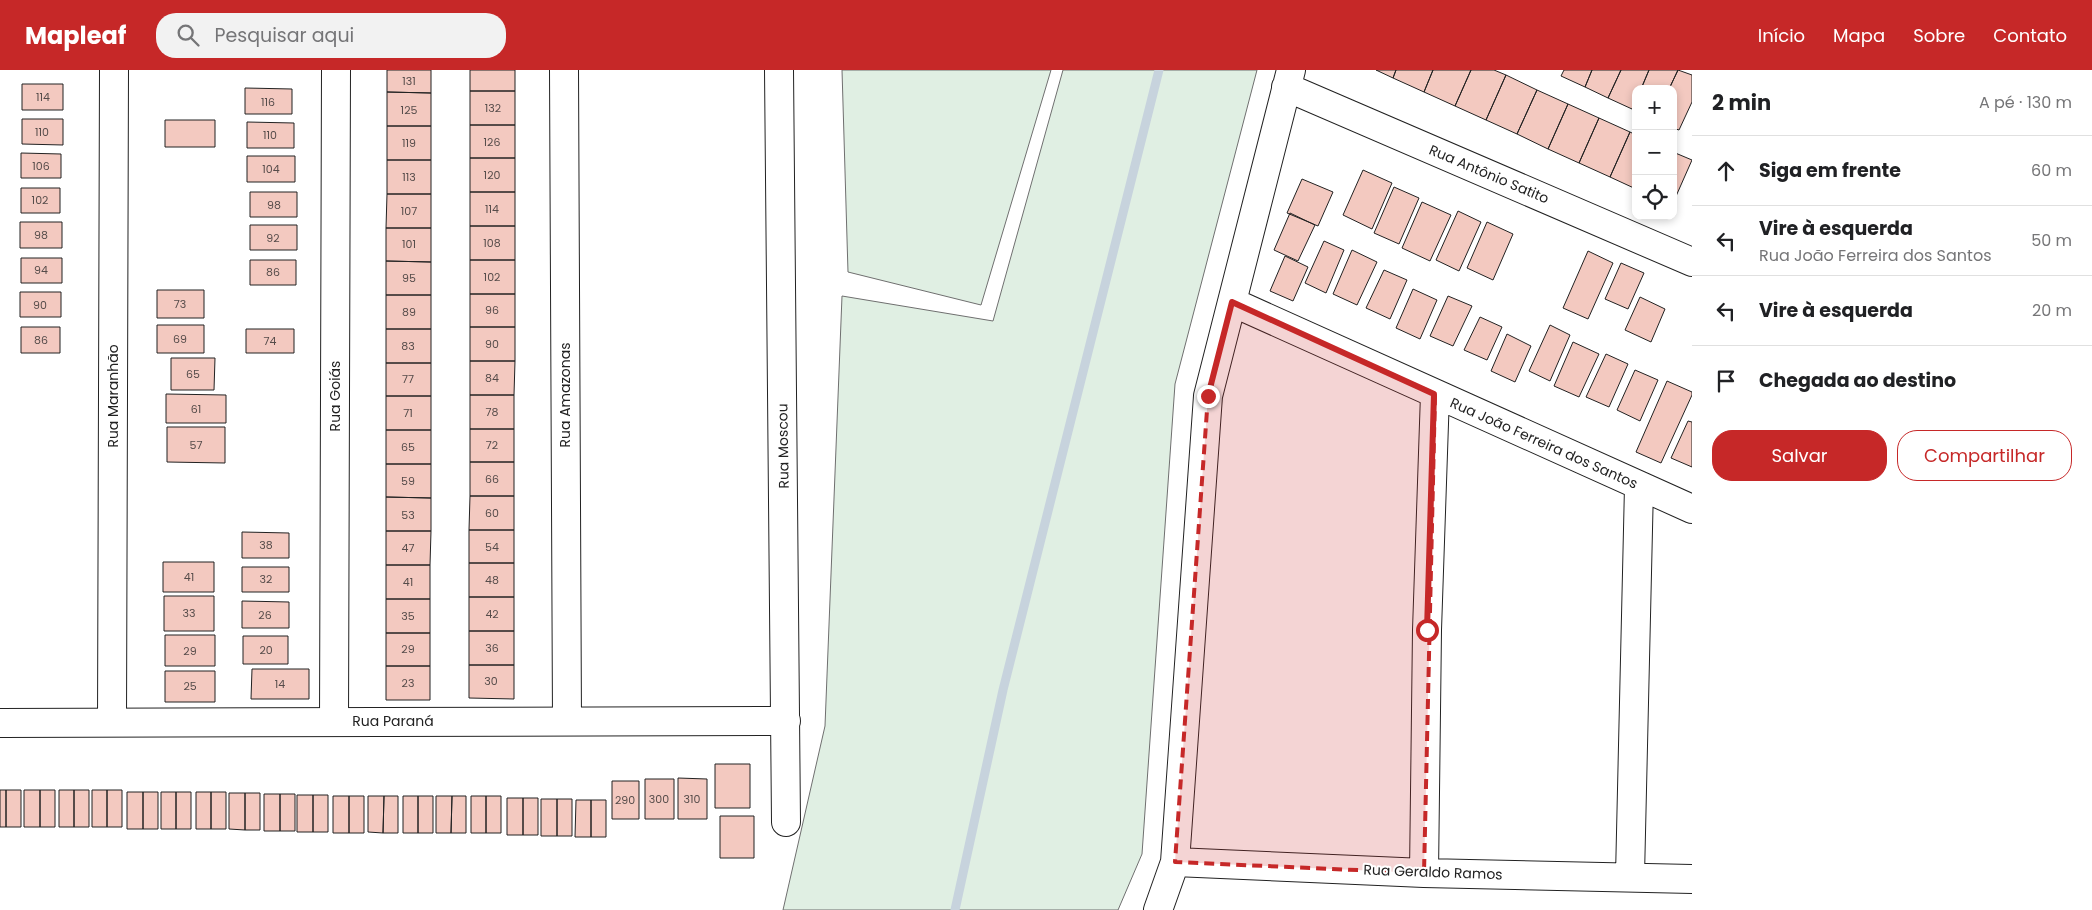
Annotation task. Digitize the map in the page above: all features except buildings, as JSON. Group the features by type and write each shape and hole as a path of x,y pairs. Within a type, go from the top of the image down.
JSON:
{"street":[{"name":"Rua Maranhão","path":"112,722 114,70"},
{"name":"Rua Goiás","path":"334,721 336,70"},
{"name":"Rua Amazonas","path":"564,70 567,721"},
{"name":"Rua Moscou","path":"779,70 786,822"},
{"name":"Rua Antônio Satito","path":"1289,79 1692,262"},
{"path":"1158,910 1175,862 1208,396 1289,79"},
{"name":"Rua João Ferreira dos Santos","path":"1232,302 1692,509"},
{"path":"1424,873 1427,630 1434,394"},
{"path":"1630,876 1639,486"},
{"name":"Rua Paraná","path":"0,722 786,720"},
{"name":"Rua Geraldo Ramos","path":"1175,862 1424,873 1630,876 1692,879"}],"highlighted area":[{"path":"1232,302 1435,394 1424,873 1175,862 1208,396"}],"green space":[{"path":"842,70 1051,70 981,305 848,272"},
{"path":"1063,70 1257,70 1175,384 1142,854 1118,910 783,910 825,726 842,296 993,321"}],"waterway":[{"path":"955,910 1003,690 1159,70"}],"route":[{"path":"1208,396 1232,302 1434,394 1427,630"}]}
